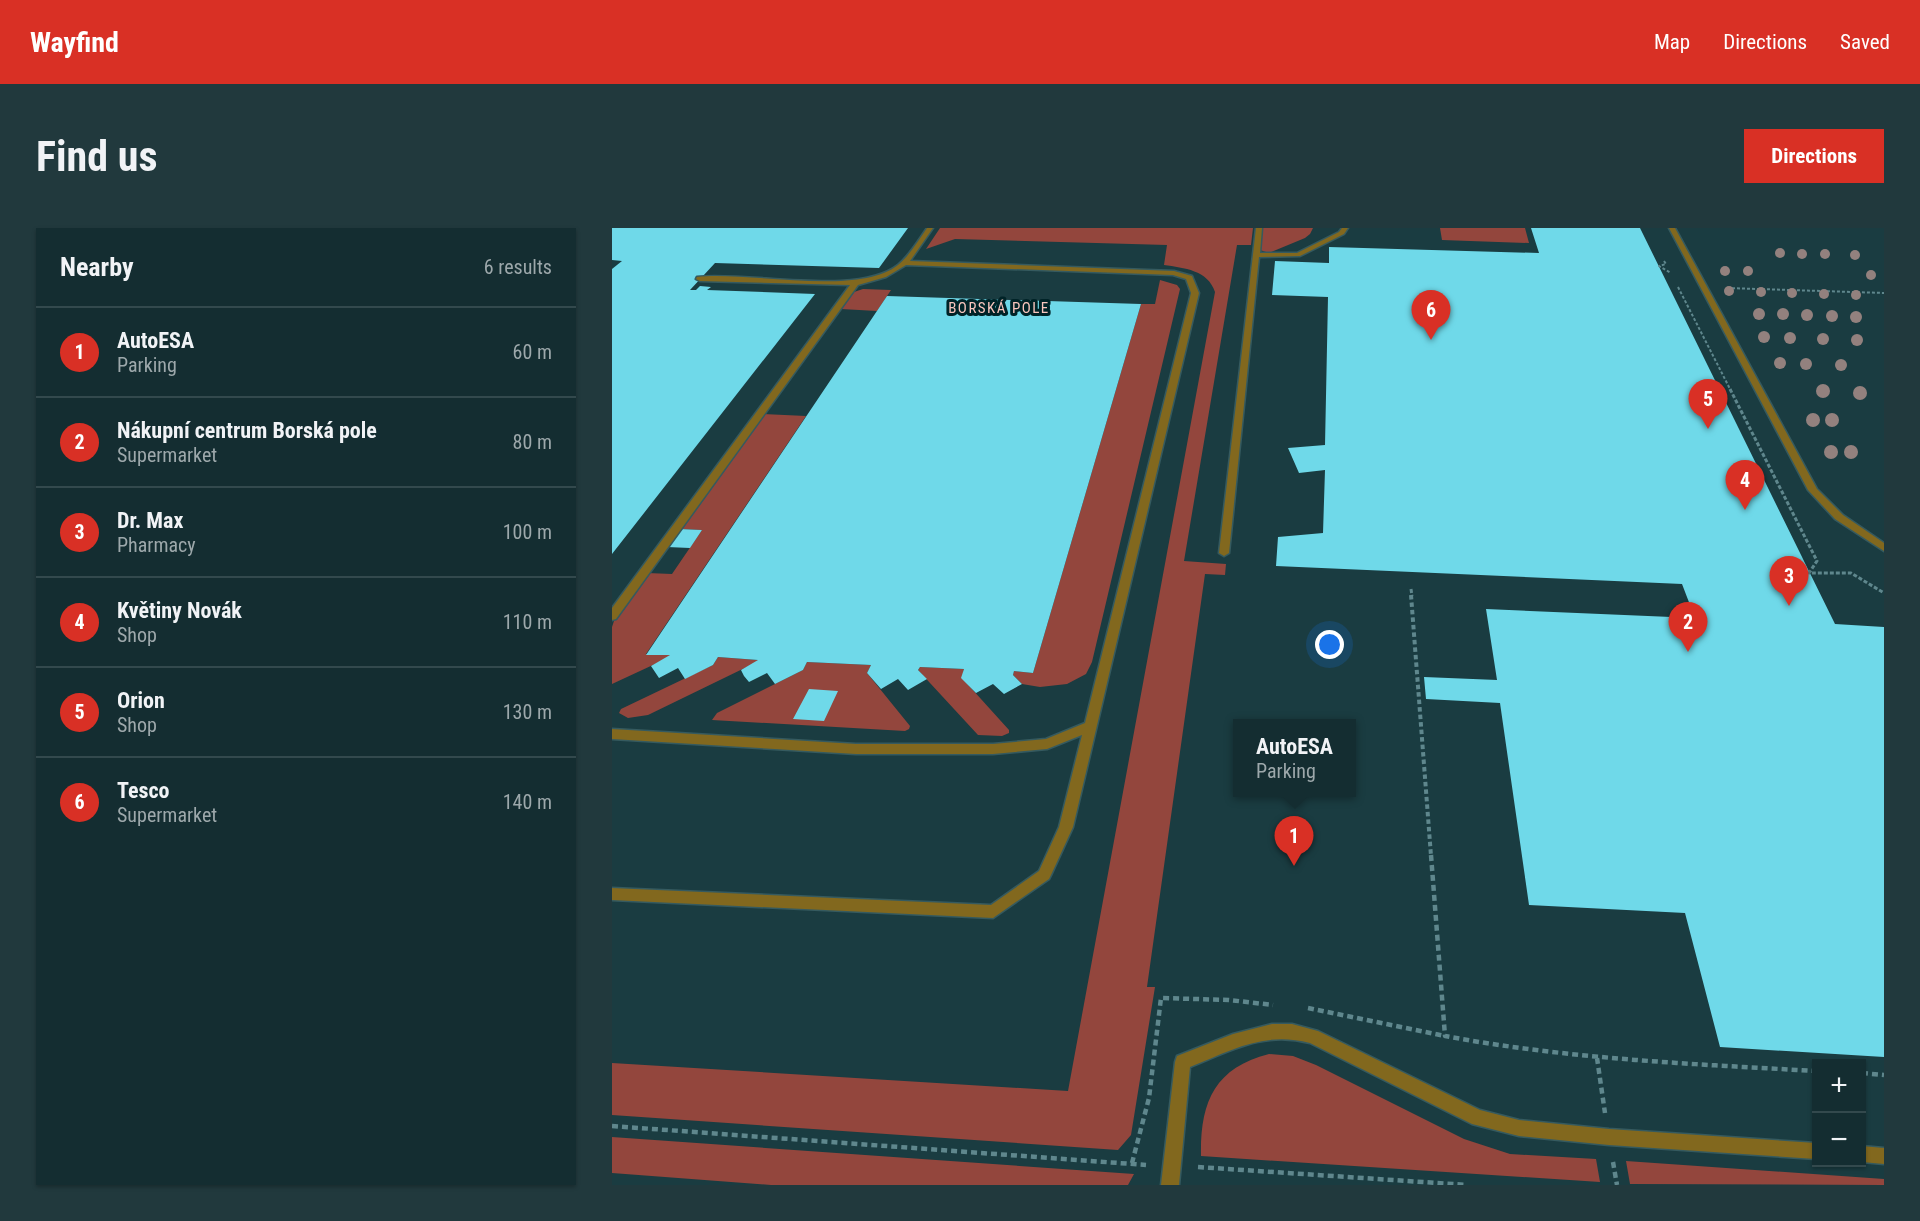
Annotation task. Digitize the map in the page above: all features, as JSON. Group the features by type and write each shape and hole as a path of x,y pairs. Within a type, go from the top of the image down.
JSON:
{"lane":[{"path":"700,279 855,283 890,274 907,263 930,228"},
{"path":"1224,553 1258,228"},
{"path":"1672,228 1813,490 1839,517 1884,548"},
{"path":"1256,255 1298,255 1340,230"},
{"path":"612,894 993,912 1044,876 1066,827 1195,293 1189,278 1162,272 907,263"},
{"path":"612,616 855,283"},
{"path":"612,734 855,749 993,749 1047,744 1091,726"},
{"path":"1170,1185 1183,1062 1264,1032 1286,1031 1312,1036 1478,1118 1519,1128 1609,1137 1812,1151"},
{"path":"1866,1154 1884,1156"}],"path":[{"path":"1662,255 1666,264 1659,266 1670,271 1674,279"},
{"path":"1677,286 1884,293"},
{"path":"1411,589 1445,1036 1494,1046 1596,1058 1812,1071"},
{"path":"1866,1073 1884,1075"},
{"path":"612,1126 1467,1185"}],"shaded area":[{"path":"940,228 1253,228 1251,245 1237,245 1184,561 1226,564 1225,575 1205,574 1147,987 1155,987 1131,1135 1118,1150 612,1115 612,1063 1068,1091 1215,292 1207,279 1194,271 1164,265 1167,245 955,239 926,249"},
{"path":"1263,228 1313,228 1305,238 1269,253 1260,250"},
{"path":"1440,228 1525,228 1529,243 1442,240"},
{"path":"1160,280 1177,285 1180,289 1092,662 1086,674 1067,684 1040,687 1022,684 1013,675 1014,671 1033,673 1141,304 1155,304"},
{"path":"863,289 891,290 877,311 841,309 854,292"},
{"path":"763,414 806,416 646,654 670,655 668,658 612,684 612,627 616,615 647,573 672,574 702,530 680,529"},
{"path":"718,657 758,660 648,715 628,718 619,713 621,709 713,665"},
{"path":"807,662 871,665 867,673 910,726 909,729 905,731 712,720 717,713 803,670"},
{"path":"920,667 964,669 962,678 1009,730 1009,733 1002,736 978,735 918,670"},
{"path":"1269,1054 1293,1056 1316,1065 1464,1139 1510,1154 1596,1159 1600,1182 1201,1156 1203,1120 1214,1090 1235,1068"},
{"path":"612,1137 1134,1174 1128,1185 771,1185 612,1173"},
{"path":"1626,1161 1884,1179 1884,1185 1630,1184"}],"building":[{"path":"612,228 908,228 879,268 715,263 690,290 696,290 700,286 711,287 707,290 815,294 612,554 612,269 622,261 612,260"},
{"path":"1531,228 1640,228 1835,624 1884,627 1884,1057 1720,1047 1685,913 1529,905 1500,703 1426,699 1424,677 1497,680 1486,609 1695,618 1682,584 1276,566 1278,537 1323,533 1325,470 1299,473 1288,448 1325,445 1328,297 1272,295 1275,261 1329,263 1329,247 1539,253"},
{"path":"887,296 1141,304 1033,673 1014,671 1013,675 1022,684 1004,694 993,684 976,693 961,678 964,669 920,667 918,670 927,679 908,690 898,679 881,689 867,673 871,665 807,662 803,670 775,684 767,673 749,682 741,670 758,660 718,657 713,665 685,679 678,668 659,678 651,666 670,655 646,655"},
{"path":"680,529 702,530 690,548 667,547"},
{"path":"809,689 838,691 824,721 793,719"}],"place":[{"name":"Tesco","path":"1431,340"},
{"name":"Orion","path":"1708,429"},
{"name":"Květiny Novák","path":"1745,510"},
{"name":"Dr. Max","path":"1789,606"},
{"name":"Nákupní centrum Borská pole","path":"1688,652"},
{"name":"AutoESA","path":"1294,866"}],"district":[{"name":"BORSKÁ POLE","path":"999,308"}]}
